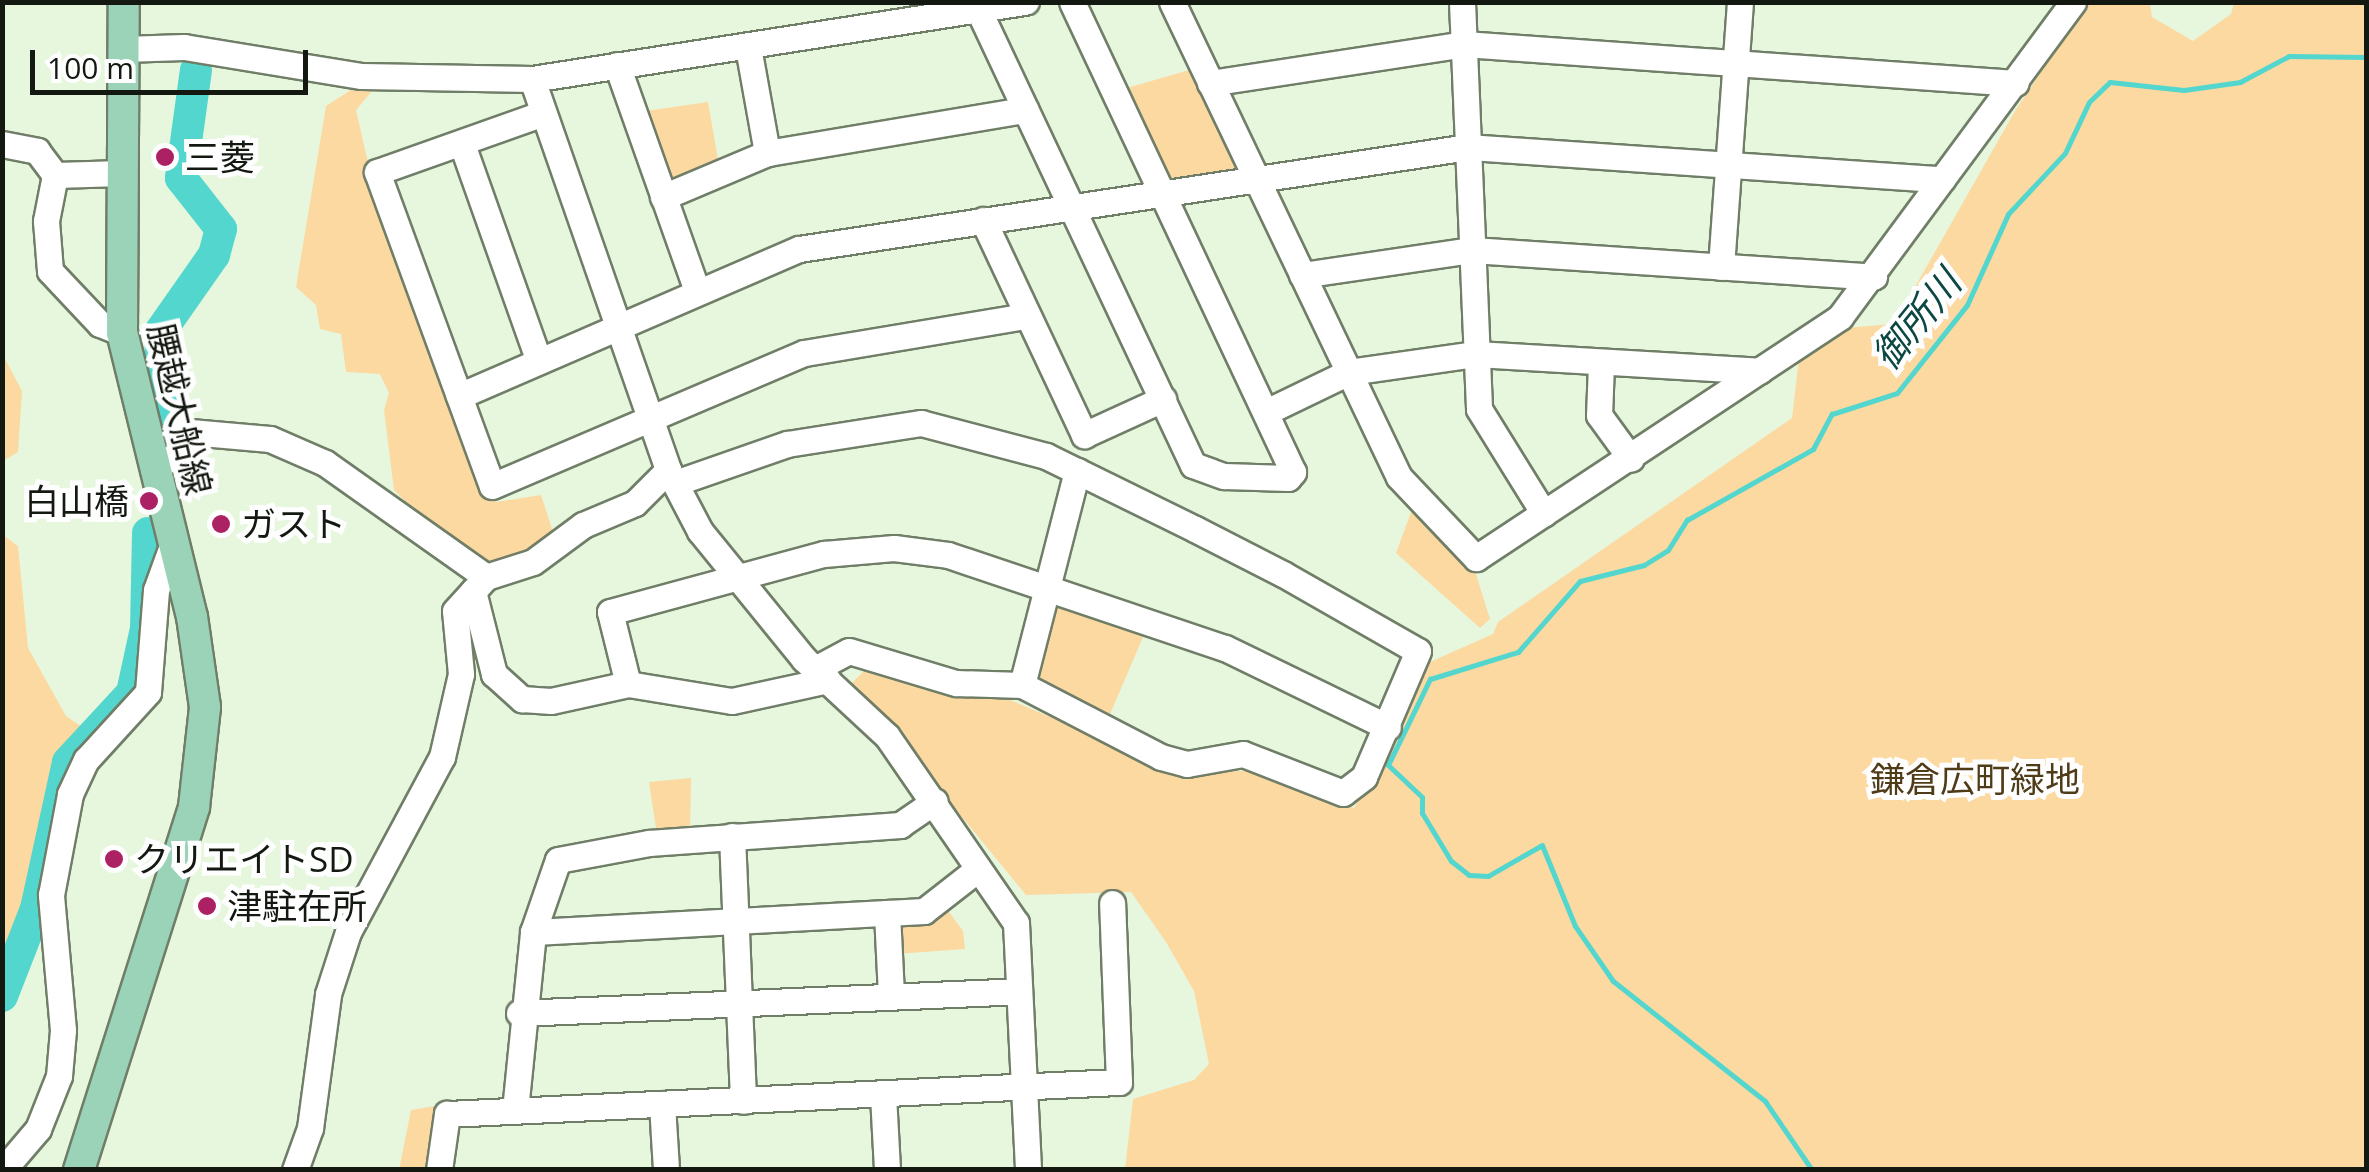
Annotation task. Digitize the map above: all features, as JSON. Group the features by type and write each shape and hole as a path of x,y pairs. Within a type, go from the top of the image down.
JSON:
{"main road":[{"name":"腰越大船線","path":"79,1170 203,766 200,658 122,333 124,2"}],"street":[{"path":"123,49 184,47 380,77 532,78 748,47 884,14 979,11 1026,2"},
{"path":"979,11 1193,465 1266,481 1293,472 1072,2"},
{"path":"1172,2 1399,477 1476,558 1631,459 1840,317 2073,2"},
{"path":"1462,2 1479,409 1544,514"},
{"path":"1722,267 1740,2"},
{"path":"1210,83 1464,44 2016,83"},
{"path":"748,47 767,153"},
{"path":"617,65 696,288"},
{"path":"532,78 671,476 735,578 822,674 886,736 935,801 1016,923 1028,1170"},
{"path":"663,197 767,153 1024,110"},
{"path":"542,114 378,172 492,486 804,353 1024,316"},
{"path":"2,144 37,151 55,174 46,221 50,271 100,324 122,333"},
{"path":"462,144 539,361"},
{"path":"460,396 696,288 799,249 1468,147 1942,179"},
{"path":"55,174 122,173"},
{"path":"983,220 1024,316 1084,435 1163,399"},
{"path":"1302,275 1472,250 1874,276"},
{"path":"1266,412 1349,372 1476,354 1759,371"},
{"path":"1602,364 1598,415 1631,459"},
{"path":"153,469 180,452 179,431 270,439 325,463 480,584 494,674 513,696 551,701 628,684 732,701 822,674 849,651 956,683 1022,685 1161,758 1187,764 1243,754 1343,793 1364,777 1418,651 1076,471 1004,441 921,423 787,444 671,476 636,503 583,525 533,562 480,584 453,621 461,674 438,768 393,836 328,994 310,1128 295,1170"},
{"path":"1022,685 1076,471"},
{"path":"3,1170 38,1129 59,1076 63,1030 51,895 70,794 86,760 148,692 156,590 173,543"},
{"path":"628,684 610,612 824,554 894,548 948,555 1225,648 1388,726"},
{"path":"515,1110 519,1012 533,932 558,860 732,836 900,825 935,801"},
{"path":"732,836 742,1100"},
{"path":"533,932 736,918 924,911 978,869"},
{"path":"439,1170 447,1114 884,1095 1121,1080 1112,903"},
{"path":"887,913 891,996"},
{"path":"519,1012 1018,992"},
{"path":"884,1095 887,1170"},
{"path":"662,1104 666,1170"}],"green space":[{"name":"鎌倉広町緑地","path":"2087,3 2150,3 2152,17 2193,41 2231,14 2234,3 2366,3 2366,1169 1125,1169 1133,1099 1194,1080 1209,1064 1194,991 1131,892 1026,895 852,683 881,654 934,690 989,691 1180,772 1251,771 1354,808 1430,662 1493,634 1498,622 1792,418 1799,358 1844,328 1894,324 2015,111"},
{"path":"1196,68 1242,166 1237,174 1169,182 1127,88"},
{"path":"354,88 373,90 356,110 369,167 496,502 541,495 553,532 522,571 480,576 394,490 384,410 389,393 380,374 346,372 341,334 320,329 316,305 296,287 326,106"},
{"path":"708,102 719,166 670,188 639,112"},
{"path":"3,355 22,391 18,452 3,461"},
{"path":"1413,507 1475,571 1490,619 1480,628 1396,553"},
{"path":"3,535 18,546 28,648 66,716 82,727 51,788 22,928 3,968"},
{"path":"1056,600 1146,630 1108,719 1034,688"},
{"path":"691,778 690,833 657,835 649,782"},
{"path":"944,905 963,931 965,949 895,954 900,919"},
{"path":"441,1105 430,1169 399,1170 411,1110"}],"waterway":[{"name":"御所川","path":"1812,1170 1765,1101 1613,981 1575,926 1542,845 1488,876 1469,875 1451,861 1422,813 1422,797 1388,765 1430,679 1518,652 1580,581 1644,565 1668,550 1687,520 1813,449 1832,414 1897,393 1967,305 2008,214 2065,153 2089,102 2110,82 2184,90 2240,82 2289,56 2366,57"},
{"path":"164,438 160,332 214,255 221,229 181,178 196,70"},
{"path":"2,996 36,909 68,762 132,693 146,629 148,533"}],"place":[{"name":"三菱","path":"165,157"},
{"name":"白山橋","path":"149,501"},
{"name":"ガスト","path":"221,524"},
{"name":"クリエイトSD","path":"114,859"},
{"name":"津駐在所","path":"207,906"}]}
